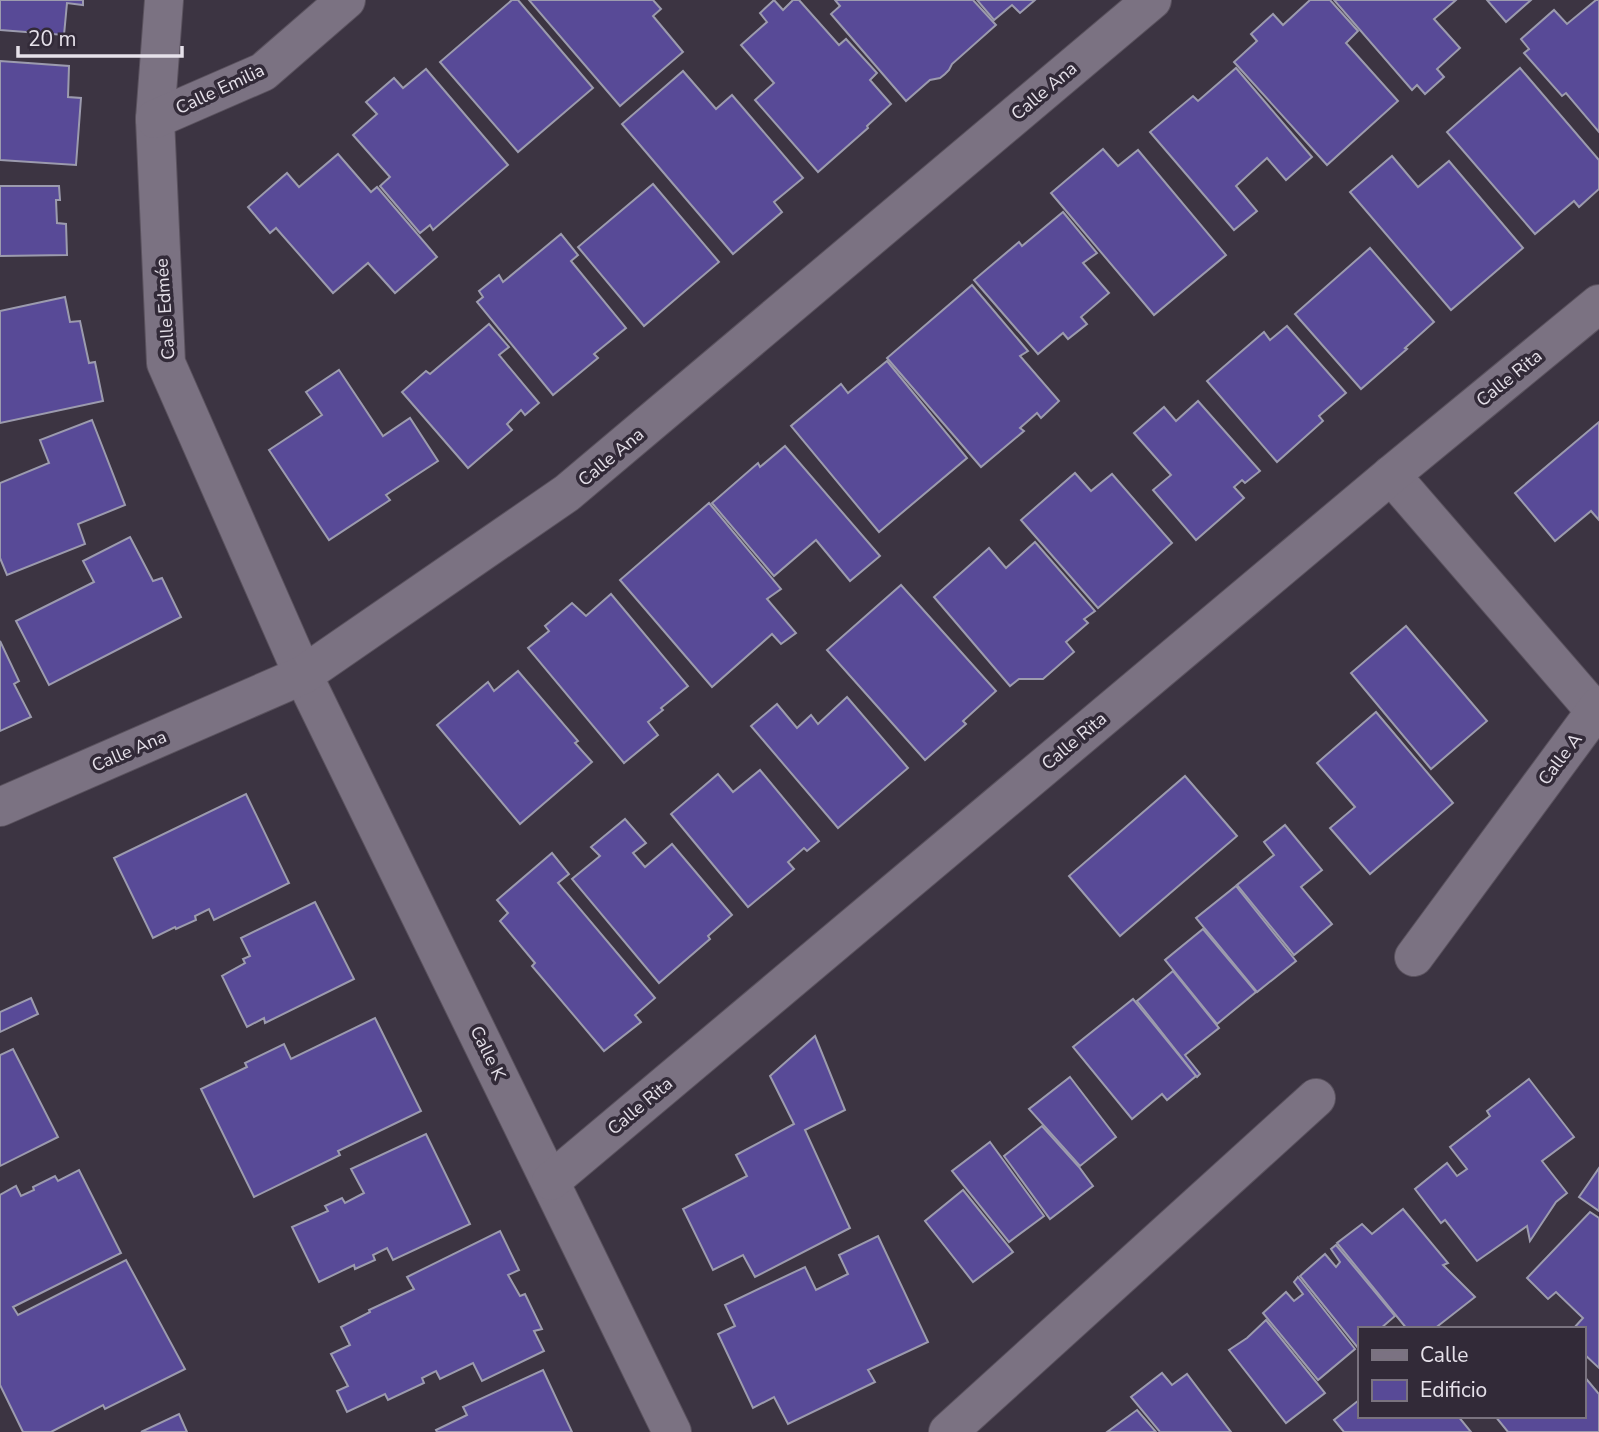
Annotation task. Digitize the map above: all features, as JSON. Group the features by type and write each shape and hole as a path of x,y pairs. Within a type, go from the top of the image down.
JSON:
{"street":[{"name":"Calle Edmée","path":"164,0 155,119 166,363 303,675"},
{"name":"Calle Emilia","path":"155,119 263,72 346,0"},
{"name":"Calle Ana","path":"0,807 303,675 567,493 1152,0"},
{"name":"Calle Rita","path":"551,1181 1391,475 1599,304"},
{"name":"Calle A","path":"1391,475 1597,708 1414,957"},
{"name":"Calle K","path":"303,675 672,1432"},
{"path":"948,1432 1316,1098"}],"building":[{"path":"0,0 83,0 83,5 67,3 64,35 0,30"},
{"path":"512,0 518,0 593,88 518,152 440,62"},
{"path":"529,0 653,0 661,9 653,16 683,52 620,106"},
{"path":"774,0 783,10 793,0 799,0 839,45 846,39 877,73 870,80 891,104 818,172 755,100 774,83 741,45 767,22 760,13"},
{"path":"835,0 973,0 996,25 952,64 945,74 930,80 906,101 831,14 840,6"},
{"path":"977,0 1035,0 1020,13 1012,5 994,20"},
{"path":"1310,0 1330,0 1358,31 1346,43 1398,101 1327,165 1234,62 1257,41 1251,34 1273,14 1283,25"},
{"path":"1334,0 1456,0 1434,19 1460,48 1437,69 1444,77 1425,94 1417,85 1412,90"},
{"path":"1487,0 1531,0 1506,22"},
{"path":"1599,0 1599,132 1566,93 1562,96 1524,53 1529,49 1521,39 1554,10 1567,24"},
{"path":"0,61 69,66 68,97 81,98 76,165 0,160"},
{"path":"1236,68 1312,157 1286,180 1267,158 1236,186 1257,211 1234,230 1150,132 1193,96 1198,101"},
{"path":"1520,68 1599,160 1599,189 1579,207 1574,201 1535,234 1447,132"},
{"path":"426,69 508,165 433,230 430,225 420,233 380,186 390,177 353,135 377,114 366,102 394,78 403,88"},
{"path":"683,71 716,109 732,95 803,178 774,202 782,212 733,254 622,124"},
{"path":"1103,149 1118,166 1138,150 1226,255 1154,315 1051,193"},
{"path":"338,154 371,192 377,187 437,257 395,293 368,263 333,293 276,228 270,233 248,207 287,173 299,187"},
{"path":"1392,156 1418,187 1449,161 1523,248 1451,310 1350,192"},
{"path":"653,184 719,262 644,326 578,247"},
{"path":"0,186 59,186 60,200 56,200 57,223 66,224 67,255 0,256"},
{"path":"1063,212 1097,253 1083,263 1109,293 1081,317 1087,324 1068,339 1063,333 1038,354 974,280 1019,242 1022,246"},
{"path":"561,234 578,255 571,261 626,328 594,354 598,358 553,395 477,302 483,297 479,291 499,275 503,282"},
{"path":"1370,248 1434,322 1361,389 1295,314"},
{"path":"972,285 1028,351 1020,356 1059,401 1041,418 1037,413 1020,428 1024,431 981,467 887,358"},
{"path":"65,297 70,322 80,321 89,363 95,362 103,401 0,423 0,311"},
{"path":"489,324 509,347 499,355 539,403 525,415 521,410 507,424 512,430 468,468 402,392 426,371 430,374"},
{"path":"1287,326 1346,393 1319,416 1323,421 1277,462 1207,381 1264,332 1270,340"},
{"path":"887,361 967,458 879,532 791,426 841,384 848,393"},
{"path":"339,370 383,436 410,418 438,461 386,495 390,500 329,540 269,450 322,415 306,392"},
{"path":"1198,401 1260,471 1245,483 1242,480 1234,487 1244,498 1196,540 1153,490 1171,475 1134,433 1164,407 1176,421"},
{"path":"92,420 125,505 78,524 85,544 7,575 0,558 0,483 49,463 40,440"},
{"path":"1599,422 1599,520 1591,511 1555,541 1515,493"},
{"path":"785,446 880,556 850,581 816,540 774,576 712,503 758,463 760,467"},
{"path":"1075,473 1091,491 1112,474 1172,543 1098,608 1021,520"},
{"path":"709,503 781,589 767,599 796,633 781,644 772,634 712,687 620,580"},
{"path":"130,537 153,581 162,578 181,617 49,685 16,621 94,582 83,561"},
{"path":"1035,542 1095,611 1084,619 1088,623 1066,642 1074,652 1043,679 1019,679 1010,686 934,597 989,548 1006,568"},
{"path":"901,585 996,691 963,721 966,724 925,760 827,650"},
{"path":"611,594 688,686 648,722 658,735 624,763 528,648 549,631 545,626 572,603 586,616"},
{"path":"1406,626 1487,721 1431,769 1351,673"},
{"path":"0,641 19,681 14,684 31,717 0,731"},
{"path":"518,671 578,741 575,743 592,762 520,824 437,725 488,682 494,691"},
{"path":"847,697 908,768 838,828 751,726 777,704 797,728 811,715 818,724"},
{"path":"1376,712 1453,803 1370,874 1330,828 1355,807 1317,763"},
{"path":"760,770 819,841 807,851 804,848 788,862 794,869 748,907 671,814 718,774 733,792"},
{"path":"1185,776 1237,836 1120,936 1069,876"},
{"path":"246,794 289,883 214,920 209,909 195,916 196,920 153,938 114,858"},
{"path":"625,819 646,843 633,853 645,867 672,844 732,915 708,936 710,939 659,983 572,879 600,856 591,847"},
{"path":"1285,825 1322,870 1301,887 1332,924 1294,955 1237,885 1274,855 1264,842"},
{"path":"552,853 569,874 558,883 655,998 635,1015 641,1022 604,1051 532,966 535,963 500,921 508,913 497,900"},
{"path":"1236,886 1296,961 1257,992 1196,918"},
{"path":"315,902 354,979 265,1023 264,1018 247,1027 222,976 245,963 243,959 250,956 241,938"},
{"path":"1203,929 1256,992 1217,1024 1165,960"},
{"path":"1173,971 1219,1028 1185,1055 1200,1074 1197,1077 1137,1001"},
{"path":"31,998 38,1014 0,1032 0,1012"},
{"path":"1133,999 1196,1076 1167,1100 1162,1094 1132,1119 1073,1047"},
{"path":"375,1018 421,1111 338,1151 340,1155 254,1197 201,1089 247,1067 245,1063 284,1044 291,1059"},
{"path":"815,1036 845,1110 805,1130 850,1228 755,1277 743,1255 713,1270 683,1209 747,1176 736,1155 794,1124 770,1076"},
{"path":"13,1049 58,1137 0,1166 0,1055"},
{"path":"1070,1077 1116,1137 1080,1166 1029,1109"},
{"path":"1529,1079 1574,1137 1542,1161 1567,1193 1556,1202 1530,1241 1527,1226 1477,1261 1445,1220 1441,1223 1415,1189 1447,1163 1457,1176 1467,1169 1450,1147 1490,1116 1487,1111"},
{"path":"1042,1126 1093,1186 1050,1219 1004,1156"},
{"path":"426,1134 470,1224 393,1260 387,1248 373,1255 375,1260 355,1269 354,1265 319,1282 292,1227 328,1211 325,1206 342,1198 345,1203 364,1193 351,1169"},
{"path":"990,1142 1044,1216 1009,1242 952,1171"},
{"path":"1599,1168 1599,1211 1579,1197"},
{"path":"79,1170 121,1253 13,1307 18,1315 126,1260 185,1369 105,1409 103,1405 51,1432 23,1432 0,1385 0,1195 16,1186 21,1196 55,1176 58,1181"},
{"path":"963,1190 1013,1252 973,1282 925,1221"},
{"path":"1403,1209 1448,1263 1443,1265 1475,1297 1437,1327 1405,1327 1337,1243 1362,1224 1372,1234"},
{"path":"1590,1212 1599,1218 1599,1368 1585,1355 1585,1327 1575,1327 1583,1318 1556,1292 1548,1299 1527,1278"},
{"path":"500,1231 519,1270 508,1275 520,1296 525,1294 542,1329 534,1331 544,1351 482,1381 473,1363 440,1379 436,1371 422,1378 424,1383 388,1400 385,1394 347,1412 337,1391 348,1386 331,1354 350,1345 341,1327 370,1312 369,1310 414,1289 407,1277"},
{"path":"878,1236 928,1342 868,1370 875,1382 788,1424 774,1397 753,1408 718,1334 735,1326 725,1305 805,1267 816,1290 848,1274 839,1255"},
{"path":"1336,1245 1395,1316 1382,1327 1358,1327 1358,1348 1300,1276 1325,1254 1336,1267 1340,1262 1331,1249"},
{"path":"1298,1277 1355,1349 1318,1380 1263,1313 1286,1292 1294,1301 1303,1294 1294,1282"},
{"path":"1266,1320 1325,1393 1286,1423 1229,1350"},
{"path":"543,1370 572,1432 437,1432 436,1430 467,1415 463,1407"},
{"path":"1162,1373 1172,1385 1187,1374 1231,1432 1160,1432 1131,1397"},
{"path":"1585,1377 1599,1394 1599,1432 1508,1432 1497,1418 1585,1418"},
{"path":"1358,1401 1358,1418 1460,1418 1471,1432 1344,1432 1334,1420"},
{"path":"1137,1410 1156,1432 1107,1432"},
{"path":"179,1414 187,1432 141,1432"}]}
